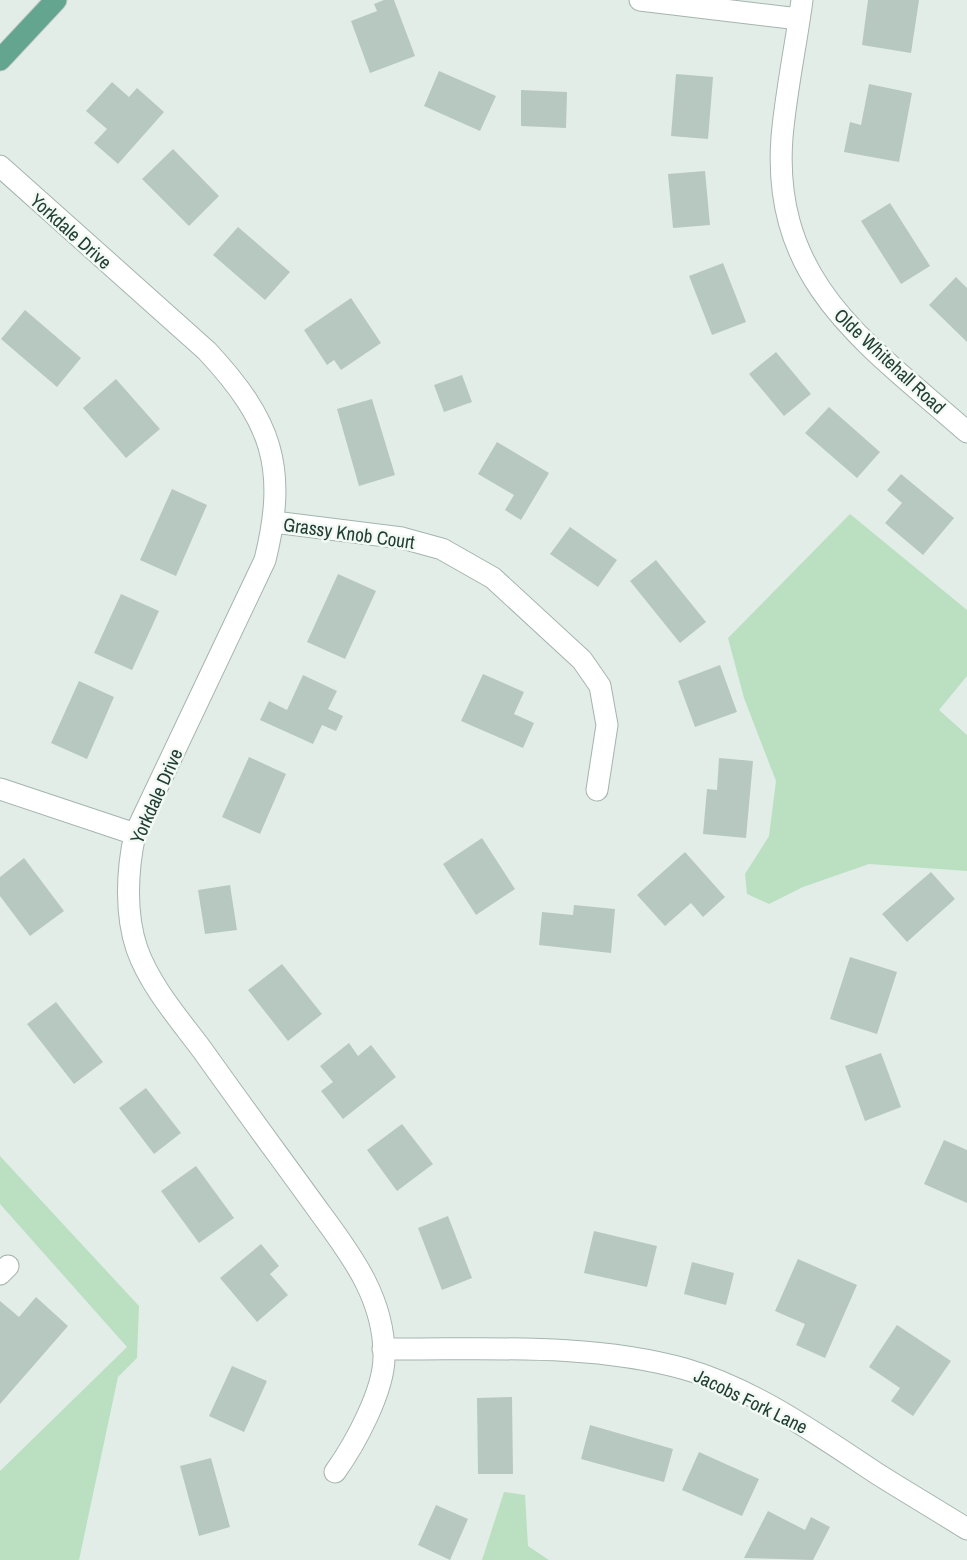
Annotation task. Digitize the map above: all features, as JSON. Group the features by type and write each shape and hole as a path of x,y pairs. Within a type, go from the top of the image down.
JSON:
{"main road":[{"path":"0,60 56,0"}],"street":[{"path":"640,0 800,10"},
{"name":"Olde Whitehall Road","path":"800,10 782,136 782,170 788,220 803,264 838,315 967,432"},
{"name":"Yorkdale Drive","path":"0,166 207,351 235,382 264,432 274,464 274,522 265,560 135,834 130,860 130,915 142,961 172,1010 346,1248 372,1292 379,1314 383,1349 381,1376 354,1446 335,1472"},
{"name":"Grassy Knob Court","path":"274,522 402,538 442,549 493,578 582,660 600,686 607,724 597,790"},
{"path":"0,789 135,834"},
{"name":"Jacobs Fork Lane","path":"383,1349 574,1351 630,1357 684,1369 713,1379 800,1423 967,1529"}],"green space":[{"path":"850,514 967,610 967,676 939,710 967,735 967,871 869,864 803,887 769,904 747,894 745,874 769,836 776,781 744,698 728,638"},
{"path":"0,1156 139,1306 137,1358 118,1377 79,1560 0,1560 0,1471 127,1347 0,1204"},
{"path":"504,1492 525,1495 528,1546 549,1560 482,1560"}],"building":[{"path":"394,0 415,56 370,73 351,21 377,11 374,4"},
{"path":"868,0 919,0 911,53 862,45"},
{"path":"439,71 496,96 480,131 424,106"},
{"path":"676,74 713,77 708,139 671,136"},
{"path":"112,82 129,97 137,88 164,112 118,164 94,143 107,129 86,111"},
{"path":"869,84 912,93 899,162 844,152 850,122 861,125"},
{"path":"521,90 567,92 566,128 521,126"},
{"path":"173,149 219,196 189,226 142,179"},
{"path":"705,171 710,225 673,228 668,174"},
{"path":"890,203 930,266 901,284 861,221"},
{"path":"238,227 290,272 265,300 213,255"},
{"path":"723,263 746,322 712,335 689,276"},
{"path":"956,277 967,288 967,342 929,305"},
{"path":"351,298 381,343 341,370 334,360 327,365 304,330"},
{"path":"25,310 81,358 57,387 1,339"},
{"path":"776,352 811,394 784,416 749,374"},
{"path":"462,375 472,402 444,412 434,385"},
{"path":"116,379 160,429 126,458 83,408"},
{"path":"372,399 395,475 359,486 337,409"},
{"path":"829,407 880,452 857,478 805,433"},
{"path":"497,442 549,473 521,520 505,510 514,495 478,474"},
{"path":"901,474 954,518 923,555 885,523 902,503 887,490"},
{"path":"172,489 207,505 176,576 140,560"},
{"path":"570,527 617,560 598,587 550,554"},
{"path":"656,560 706,622 680,643 630,581"},
{"path":"338,574 376,591 345,659 307,642"},
{"path":"121,594 159,611 132,670 94,653"},
{"path":"720,665 737,712 695,727 678,681"},
{"path":"483,674 524,692 514,714 534,723 523,748 461,721"},
{"path":"303,675 337,691 328,709 343,716 336,731 322,725 313,744 260,720 269,701 287,710"},
{"path":"79,681 114,697 87,759 51,743"},
{"path":"249,757 286,774 260,834 222,817"},
{"path":"719,758 753,761 746,838 703,834 707,789 717,790"},
{"path":"482,838 515,889 476,915 443,864"},
{"path":"685,852 725,897 703,917 691,903 665,926 637,895"},
{"path":"24,858 64,911 30,936 0,896 0,877"},
{"path":"931,872 955,899 907,942 882,914"},
{"path":"230,885 237,930 205,934 198,890"},
{"path":"574,905 615,909 611,953 539,945 542,912 573,915"},
{"path":"850,957 897,972 877,1034 830,1019"},
{"path":"282,964 322,1014 288,1041 248,990"},
{"path":"56,1002 103,1062 74,1084 27,1024"},
{"path":"349,1043 358,1056 371,1045 396,1077 343,1119 321,1091 333,1082 320,1066"},
{"path":"881,1053 901,1107 865,1121 845,1066"},
{"path":"146,1088 181,1133 154,1154 119,1108"},
{"path":"402,1124 433,1164 397,1191 367,1150"},
{"path":"944,1140 967,1150 967,1203 924,1184"},
{"path":"196,1166 234,1218 199,1243 161,1191"},
{"path":"448,1216 472,1278 442,1290 418,1228"},
{"path":"594,1231 657,1246 647,1287 584,1273"},
{"path":"261,1244 279,1266 270,1274 288,1295 257,1322 220,1278"},
{"path":"798,1259 857,1285 825,1358 796,1345 805,1324 775,1311"},
{"path":"692,1262 734,1273 726,1305 684,1294"},
{"path":"36,1297 68,1326 0,1404 0,1301 19,1317"},
{"path":"897,1325 951,1361 913,1416 891,1401 900,1388 869,1367"},
{"path":"232,1366 267,1381 244,1432 209,1416"},
{"path":"512,1397 513,1474 478,1474 477,1398"},
{"path":"590,1425 673,1449 664,1482 581,1459"},
{"path":"699,1452 759,1479 742,1516 682,1490"},
{"path":"211,1458 230,1527 199,1536 180,1466"},
{"path":"436,1505 468,1519 450,1560 418,1545"},
{"path":"768,1511 805,1530 811,1517 830,1527 813,1560 744,1558"}]}
